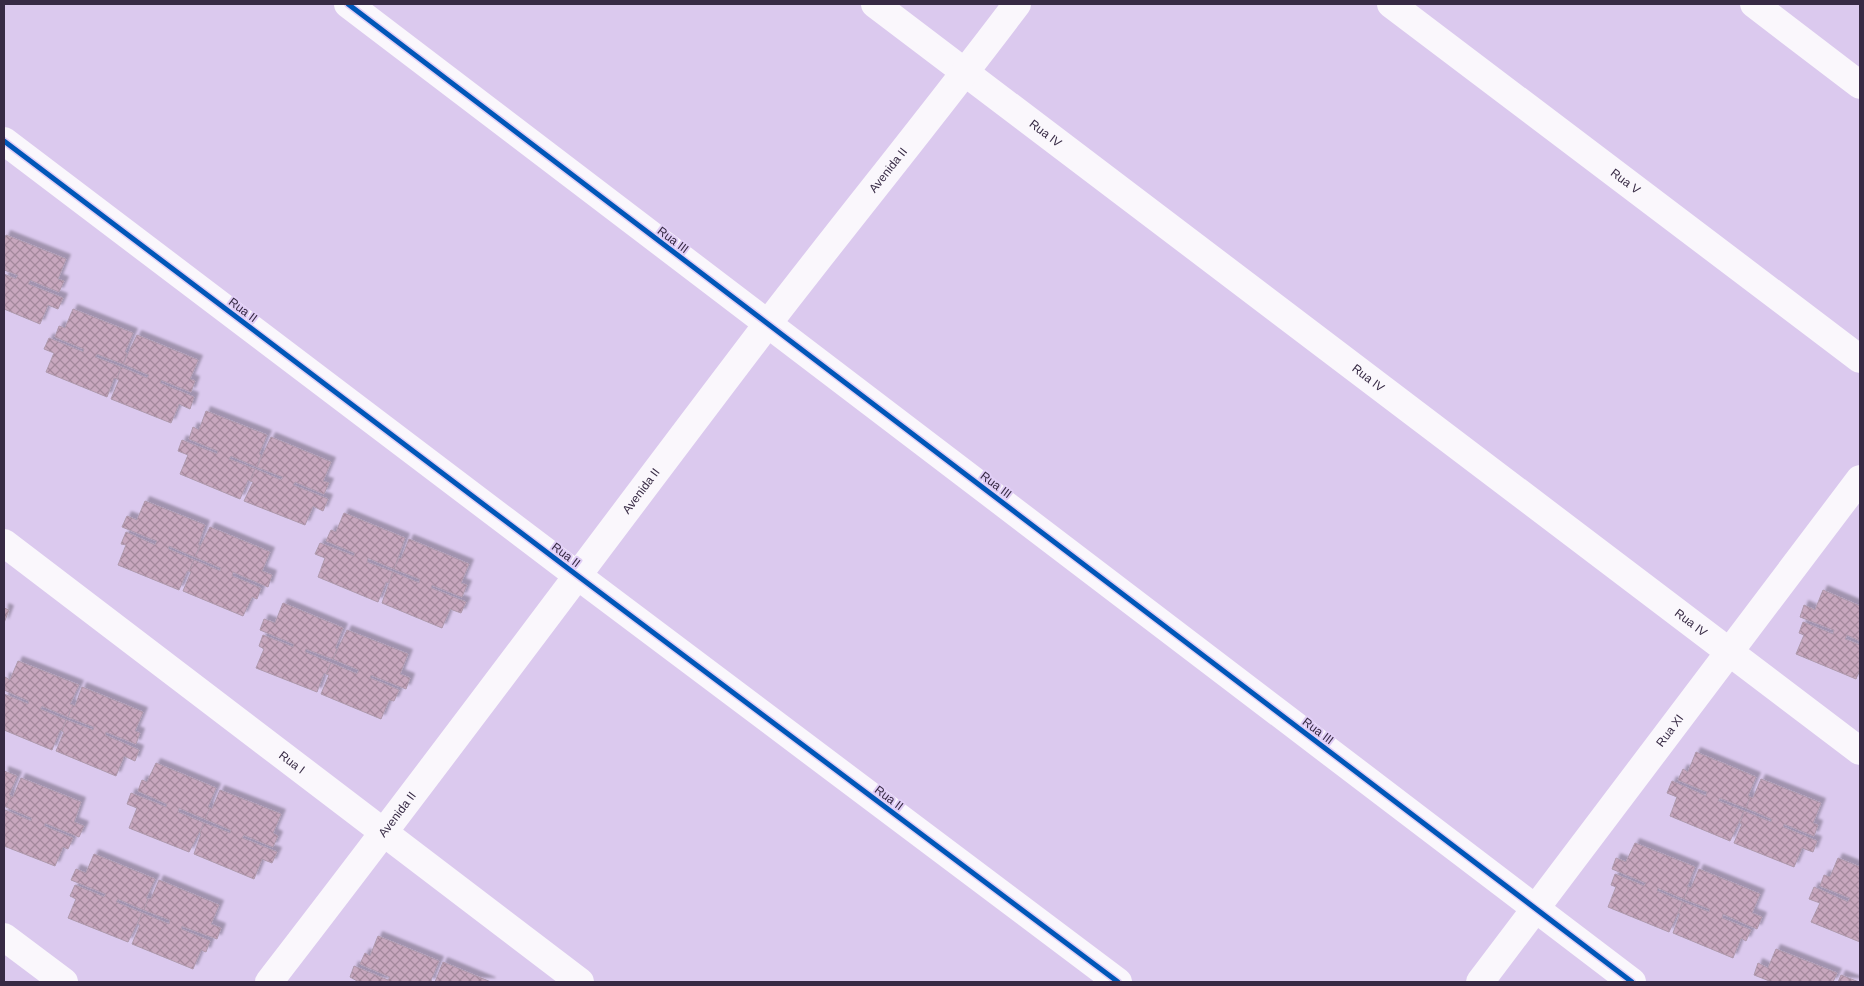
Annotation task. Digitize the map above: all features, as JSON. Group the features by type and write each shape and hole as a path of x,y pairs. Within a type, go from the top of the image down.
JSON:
{"street":[{"name":"Rua III","path":"348,4 1632,982"},
{"name":"Rua IV","path":"875,4 1860,751"},
{"name":"Avenida II","path":"269,982 384,834 768,324 966,72 1017,4"},
{"name":"Rua V","path":"1391,4 1860,359"},
{"path":"1754,4 1860,85"},
{"name":"Rua II","path":"4,141 1118,982"},
{"name":"Rua XI","path":"1480,982 1860,479"},
{"name":"Rua I","path":"4,543 580,982"},
{"path":"4,937 64,982"}],"building":[{"path":"6,235 66,259 58,279 64,281 59,292 30,280 28,284 63,298 58,309 48,305 40,324 4,309 4,274 16,279 18,275 4,270 4,240"},
{"path":"73,309 133,333 125,352 127,353 123,364 97,354 95,357 121,367 117,379 114,378 107,397 46,372 54,353 44,349 49,338 83,352 84,349 55,337 59,326 65,328"},
{"path":"137,335 198,360 190,379 195,381 191,392 161,380 160,383 194,397 190,409 179,404 171,423 111,399 119,380 117,379 121,367 147,378 149,375 123,364"},
{"path":"206,411 267,435 259,454 261,455 257,467 231,456 229,459 255,469 240,499 180,474 188,455 178,451 182,440 217,454 218,451 189,439 193,427 199,430"},
{"path":"271,437 331,462 323,481 329,483 324,494 295,482 293,485 328,499 323,511 313,506 305,525 244,501 253,482 250,481 255,469 281,480 283,477 257,467"},
{"path":"145,501 205,525 195,557 169,546 168,549 194,560 179,590 118,565 126,545 121,544 126,532 155,545 157,541 122,527 127,516 137,520"},
{"path":"344,513 405,538 394,569 368,558 367,562 393,572 388,583 386,582 378,602 318,577 325,558 315,554 320,543 354,556 355,553 326,541 331,530 336,532"},
{"path":"210,527 270,552 262,571 272,575 268,587 233,572 232,576 261,588 257,599 252,597 243,616 183,591 194,560 220,571 221,568 195,557"},
{"path":"409,539 469,564 461,583 467,585 462,597 432,585 431,588 466,602 461,613 450,609 442,628 382,603 393,572 419,583 420,579 394,569 399,558 401,559"},
{"path":"1823,590 1860,606 1860,641 1847,635 1845,639 1860,645 1860,670 1856,679 1796,654 1804,635 1799,633 1803,622 1833,634 1834,630 1800,617 1804,605 1815,610"},
{"path":"283,603 343,628 333,659 306,649 305,652 331,663 326,674 324,673 317,692 256,668 264,649 259,646 263,635 293,647 294,644 260,630 264,619 275,623"},
{"path":"4,608 9,610 4,623"},
{"path":"347,630 408,654 400,674 410,678 406,689 371,675 370,678 399,690 394,701 389,700 381,719 321,694 329,675 326,674 331,663 357,674 359,670 333,659"},
{"path":"18,661 79,685 70,704 73,705 68,717 42,706 40,709 66,720 52,750 4,730 4,694 28,704 29,701 4,690 5,677 10,680"},
{"path":"82,687 143,712 135,731 140,733 136,744 106,732 105,735 139,750 135,761 124,756 116,776 56,751 64,732 62,731 66,720 93,730 94,727 68,717 73,705 75,706"},
{"path":"1696,752 1756,777 1748,796 1750,797 1746,808 1720,798 1718,801 1744,811 1730,841 1670,816 1677,797 1667,793 1672,781 1706,796 1707,792 1678,780 1683,769 1688,772"},
{"path":"156,763 216,788 205,819 179,808 178,812 204,823 189,852 129,828 137,808 127,804 131,793 166,807 167,804 138,791 142,780 147,782"},
{"path":"4,771 17,776 6,807 4,806"},
{"path":"21,778 81,802 74,822 84,826 79,837 45,823 44,826 73,838 68,849 63,847 55,866 4,846 5,810 31,821 32,818 6,807 11,796 13,797"},
{"path":"1761,779 1821,803 1813,823 1818,825 1814,836 1784,824 1783,827 1817,841 1813,852 1802,848 1794,867 1734,843 1742,824 1740,823 1744,811 1771,822 1772,819 1746,808 1750,797 1753,798"},
{"path":"220,790 281,814 273,833 278,836 273,847 244,835 242,838 277,852 272,863 262,859 254,879 194,854 204,823 230,833 231,830 205,819 210,808 212,809"},
{"path":"1635,843 1695,867 1684,899 1658,888 1657,891 1683,902 1669,932 1608,907 1616,887 1611,885 1615,874 1644,886 1646,883 1612,869 1616,858 1626,862"},
{"path":"94,854 155,879 146,898 148,899 144,910 118,899 116,902 142,913 128,942 68,918 76,899 70,896 75,885 104,897 106,894 71,880 76,869 86,873"},
{"path":"1838,858 1860,867 1860,942 1811,922 1820,903 1809,899 1814,887 1848,902 1850,898 1820,886 1824,875 1830,877"},
{"path":"1699,869 1760,894 1752,913 1762,917 1757,929 1723,914 1722,918 1751,930 1746,941 1741,938 1733,958 1673,933 1683,902 1709,912 1710,909 1684,899"},
{"path":"159,880 219,905 211,924 221,928 217,939 182,926 181,929 210,941 206,952 201,950 193,969 132,944 140,925 138,924 142,913 169,924 170,920 144,910"},
{"path":"378,936 439,961 431,980 432,982 359,982 350,977 354,966 388,980 390,977 360,964 365,953 370,956"},
{"path":"1776,949 1837,973 1833,982 1772,982 1754,975 1758,963 1768,968"},
{"path":"443,962 491,982 435,982"},
{"path":"1841,975 1859,982 1838,982"}],"cycle path":[{"path":"348,4 1632,982"},
{"path":"4,141 1118,982"}]}
